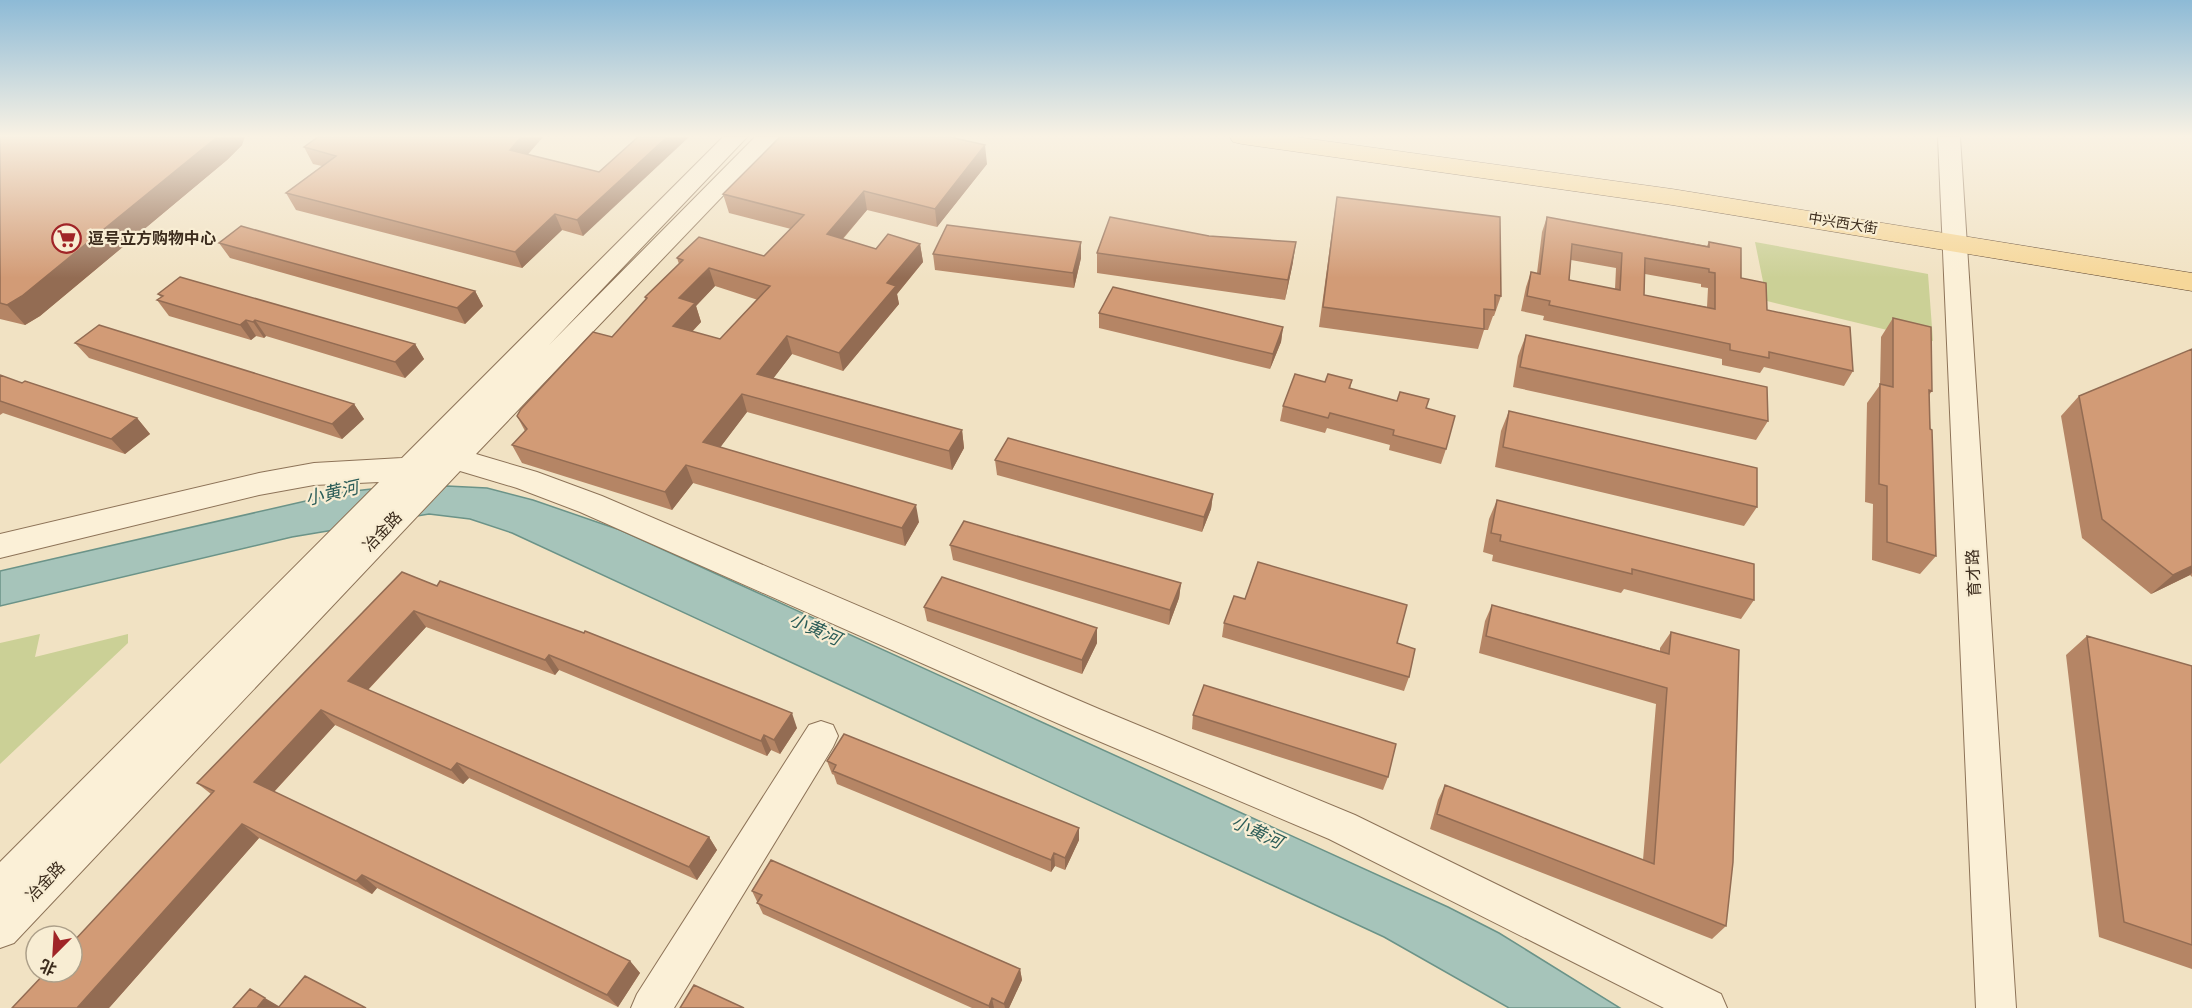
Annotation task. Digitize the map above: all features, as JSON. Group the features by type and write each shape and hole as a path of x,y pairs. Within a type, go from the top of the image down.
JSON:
{"main road":[{"name":"中兴西大街","path":"1590,184 2192,269"},
{"name":"中兴西大街","path":"1666,184 1955,235 2192,282"}],"street":[{"name":"冶金路","path":"0,929 391,522 423,473 692,184"},
{"name":"冶金路","path":"0,888 327,554 423,473 720,184"},
{"name":"育才路","path":"1952,184 1996,1008"},
{"path":"0,546 259,484 314,474 423,473 527,480 591,504 1077,716 1342,827 1707,1008"},
{"path":"651,1008 821,736"}],"green space":[{"path":"1755,242 1928,274 1933,341 1767,301"},
{"path":"40,634 35,657 128,634 128,643 0,764 0,643"}],"water":[{"name":"小黄河","path":"389,487 487,488 533,500 620,530 1448,907 1499,933 1620,1008 1509,1008 1384,937 512,533 470,519 429,514 292,537 0,606 0,571 345,492"}],"building":[{"path":"0,184 159,184 22,296 7,305 0,303"},
{"path":"298,184 616,184 577,220 555,214 515,252 286,193"},
{"path":"733,184 954,184 935,209 864,191 827,234 876,249 888,234 920,244 887,283 896,286 839,353 787,336 757,374 962,430 949,451 742,394 703,442 916,505 902,528 686,465 665,492 512,445 527,429 517,416 521,409 593,332 612,337 647,298 645,297 683,260 677,258 699,237 764,256 804,215 723,194","holes":["709,268 770,286 720,339 673,326 695,303 679,298"]},
{"path":"1337,197 1500,217 1501,296 1495,295 1495,310 1484,309 1484,329 1323,307"},
{"path":"1110,217 1209,236 1296,242 1288,280 1097,253"},
{"path":"1547,217 1709,247 1709,242 1741,248 1741,278 1766,283 1767,310 1850,327 1853,371 1769,352 1769,358 1730,350 1730,344 1549,305 1550,301 1527,296 1531,272 1540,274","holes":["1572,244 1622,253 1620,290 1569,280","1645,258 1709,269 1709,272 1715,273 1715,309 1644,295"]},
{"path":"947,225 1081,242 1073,273 933,254"},
{"path":"241,226 475,291 457,308 219,243"},
{"path":"180,277 415,344 395,362 255,320 253,322 246,320 240,325 157,300 163,296 158,294"},
{"path":"1113,287 1283,327 1273,354 1099,313"},
{"path":"1893,318 1931,327 1932,391 1929,390 1936,556 1887,542 1887,486 1879,484 1880,384 1893,387"},
{"path":"99,325 354,404 332,424 75,343"},
{"path":"1526,335 1767,387 1768,421 1520,367"},
{"path":"2192,349 2192,566 2173,575 2102,519 2079,396"},
{"path":"1295,374 1325,382 1328,374 1352,380 1349,388 1397,401 1400,392 1429,399 1426,408 1455,416 1446,449 1393,435 1394,430 1330,413 1328,418 1283,406"},
{"path":"0,375 137,418 111,439 0,401"},
{"path":"1509,411 1757,468 1757,507 1503,447"},
{"path":"1008,438 1213,494 1204,517 995,460"},
{"path":"1497,500 1754,564 1754,600 1632,569 1632,574 1500,541 1501,535 1491,533"},
{"path":"964,521 1181,583 1170,610 950,545"},
{"path":"1258,562 1407,605 1397,643 1415,649 1409,677 1224,623 1234,596 1245,599"},
{"path":"402,572 437,586 440,581 584,633 585,631 792,713 774,740 764,735 761,741 549,655 545,660 414,611 348,681 709,837 689,867 457,763 451,770 321,710 254,782 630,961 607,995 362,875 356,881 242,824 77,1008 12,1008 35,984 84,984 84,930 214,791 197,783"},
{"path":"942,577 1097,628 1082,660 924,607"},
{"path":"1492,605 1669,654 1671,632 1739,650 1733,862 1726,926 1437,814 1445,785 1654,864 1667,688 1486,636"},
{"path":"2087,636 2192,666 2192,945 2124,922"},
{"path":"1204,685 1396,744 1388,777 1193,715"},
{"path":"844,734 1079,828 1065,858 1054,853 1051,860 833,771 836,765 827,761"},
{"path":"771,860 1020,969 1004,1004 992,998 989,1006 757,903 762,895 752,891"},
{"path":"305,976 366,1008 278,1008"},
{"path":"694,985 744,1008 680,1008"},
{"path":"250,989 265,998 257,1008 233,1008"}],"place":[{"name":"逗号立方购物中心","path":"67,238"}]}
